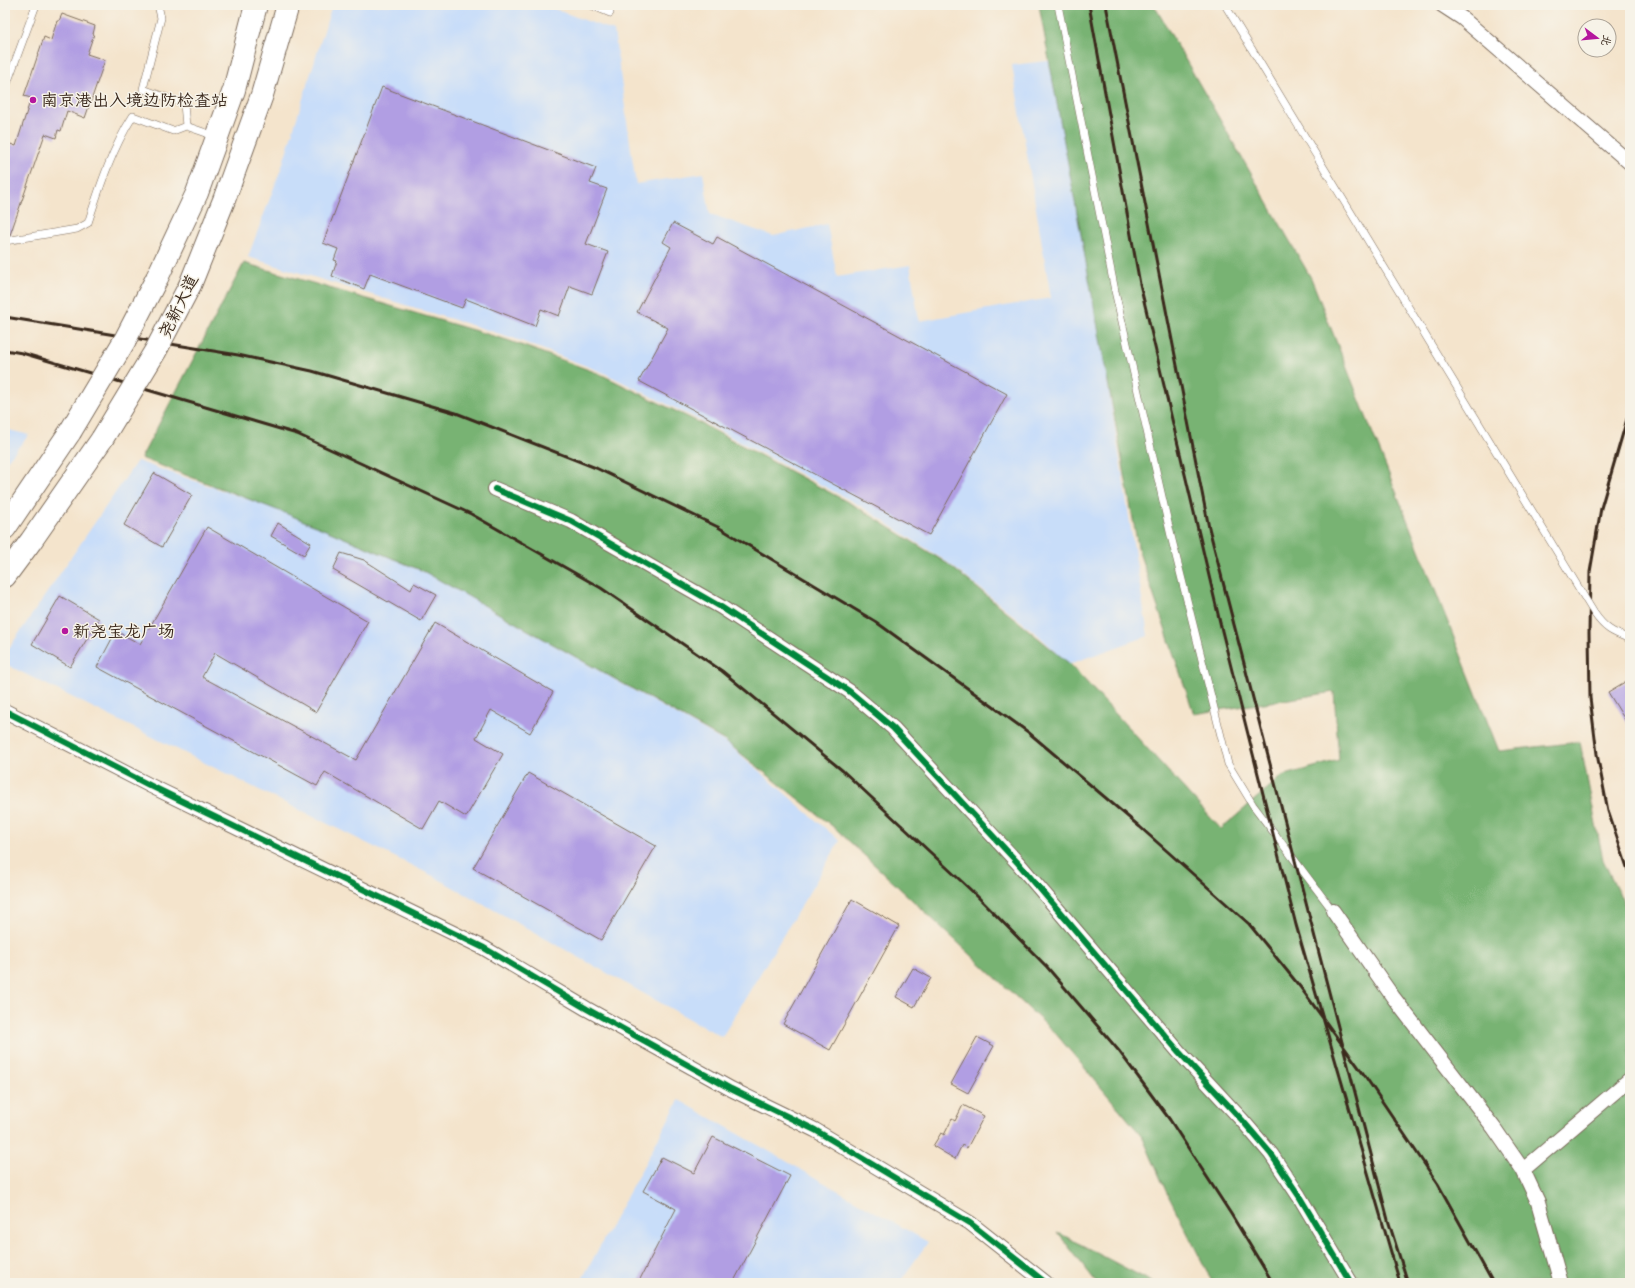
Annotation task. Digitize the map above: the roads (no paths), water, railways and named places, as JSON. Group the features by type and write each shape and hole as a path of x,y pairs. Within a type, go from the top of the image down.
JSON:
{"main road":[{"name":"尧新大道","path":"5,528 70,432 125,340 157,278 197,193 218,137 234,90 256,5"},
{"name":"尧新大道","path":"5,576 32,541 102,439 156,350 190,285 224,200 262,95 288,5"}],"street":[{"path":"1442,5 1462,18 1630,163"},
{"path":"495,489 571,521 722,607 849,691 893,728 1018,863 1179,1052 1242,1120 1261,1143 1299,1196 1351,1283"},
{"path":"5,710 151,786 484,948 587,1009 731,1089 815,1130 970,1223 1046,1283"},
{"path":"1333,911 1393,997 1494,1128 1523,1170 1538,1202 1561,1283"},
{"path":"1523,1170 1630,1079"}],"lane":[{"path":"5,89 36,5"},
{"path":"158,5 161,18 143,89 184,104 186,126"},
{"path":"591,5 610,13 609,5"},
{"path":"1058,5 1117,299 1171,536 1228,764 1253,804 1333,911"},
{"path":"1226,5 1594,613 1603,625 1613,633 1630,639"},
{"path":"5,241 77,229 88,223 106,170 124,130 133,116 173,131 186,126 218,137"}],"railway":[{"path":"1089,5 1140,284 1222,631 1296,925 1400,1283"},
{"path":"1106,5 1209,528 1388,1220 1408,1283"},
{"path":"5,317 238,355 312,371 456,413 596,468 718,527 876,622 1028,732 1140,827 1249,924 1301,988 1365,1076 1438,1184 1493,1283"},
{"path":"5,350 22,353 297,434 471,514 601,588 722,671 843,771 974,893 1047,967 1119,1051 1170,1120 1231,1214 1273,1283"},
{"path":"1630,409 1601,508 1590,572 1589,633 1590,698 1597,754 1608,811 1630,876"}],"place":[{"name":"南京港出入境边防检查站","path":"33,100"},
{"name":"新尧宝龙广场","path":"65,631"}]}
